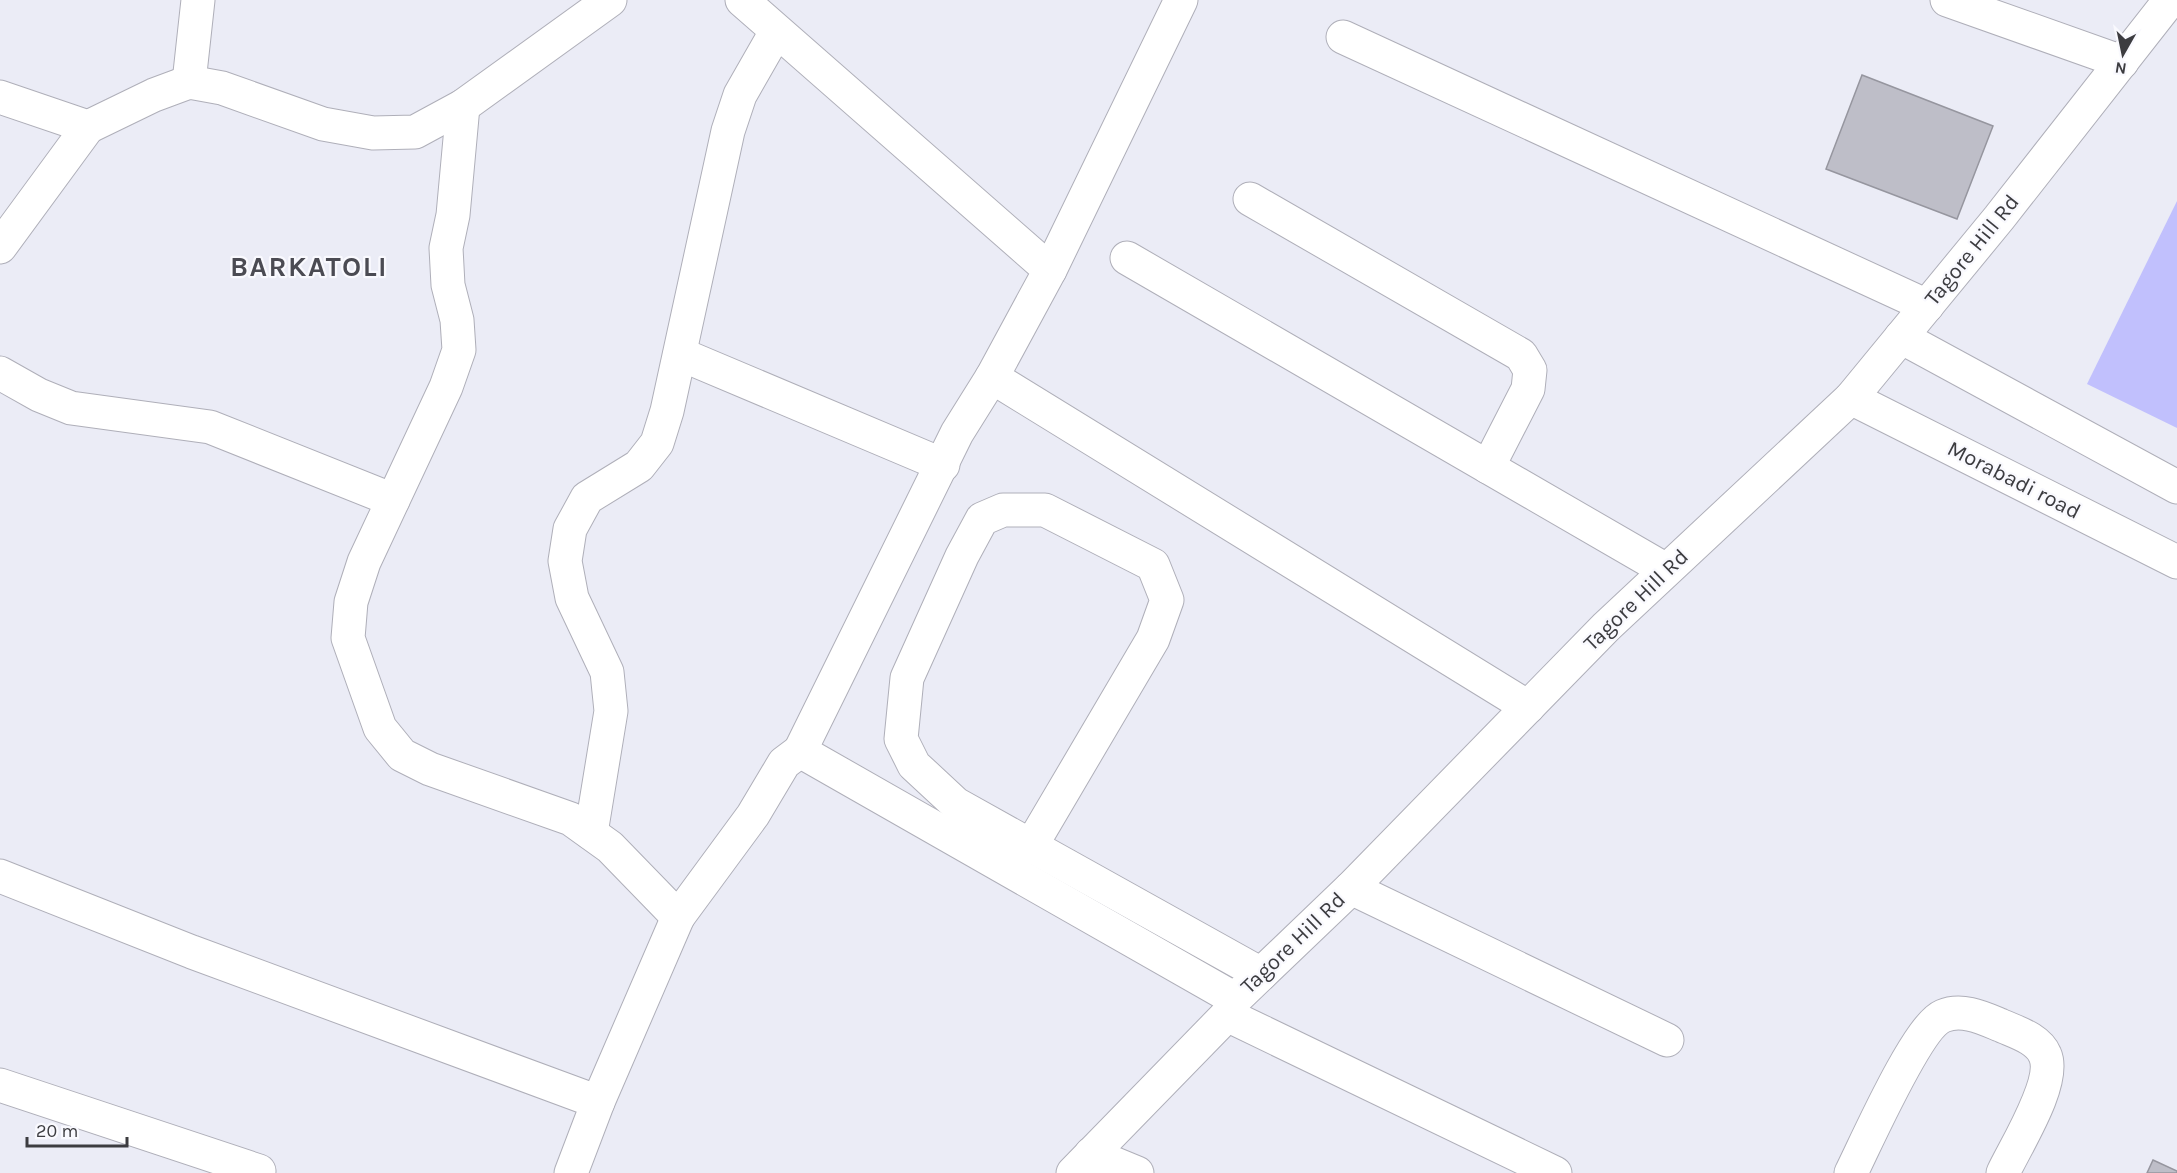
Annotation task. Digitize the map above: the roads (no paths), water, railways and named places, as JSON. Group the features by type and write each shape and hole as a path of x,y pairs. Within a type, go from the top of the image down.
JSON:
{"street":[{"path":"189,82 198,0"},
{"path":"0,247 88,126 154,95 189,82 222,88 323,124 373,133 416,132 463,106 610,0"},
{"path":"742,0 776,32 981,207 1050,270"},
{"path":"571,1173 598,1102 678,916 753,815 784,763 800,752 957,433 992,377 1050,270 1181,0"},
{"path":"1947,0 2122,62"},
{"name":"Tagore Hill Rd","path":"1082,1164 1261,974 1351,888 1528,707 1666,570 1851,398 2170,0"},
{"path":"591,833 610,711 607,672 572,598 565,561 570,529 587,498 639,466 657,443 680,354 728,131 740,95 776,32"},
{"path":"1342,37 1927,306"},
{"path":"0,97 88,126"},
{"path":"463,106 453,215 446,248 448,285 457,320 459,351 446,387 364,562 351,602 348,638 380,729 402,755 430,769 571,819 610,847 678,916"},
{"path":"1250,199 1521,355 1530,370 1528,389 1488,467"},
{"path":"1127,258 1666,570"},
{"path":"1901,337 2177,487"},
{"path":"680,354 943,465"},
{"path":"0,373 39,395 71,408 210,427 393,500"},
{"path":"992,377 1528,707"},
{"name":"Morabadi road","path":"1851,398 2177,562"},
{"path":"1031,846 1152,639 1167,600 1153,565 1045,510 1003,510 982,519 962,556 907,678 901,739 914,765 956,804 1031,846 1261,974"},
{"path":"800,752 1231,1007 1555,1173"},
{"path":"0,876 192,952 598,1102"},
{"path":"1351,888 1667,1040"},
{"path":"1851,1173 1922,1035 1942,1016 1962,1013 1978,1016 2034,1041 2045,1054 2048,1075 2002,1173"},
{"path":"0,1085 259,1171"},
{"path":"1082,1164 1137,1173"}],"district":[{"name":"BARKATOLI","path":"309,266"}]}
